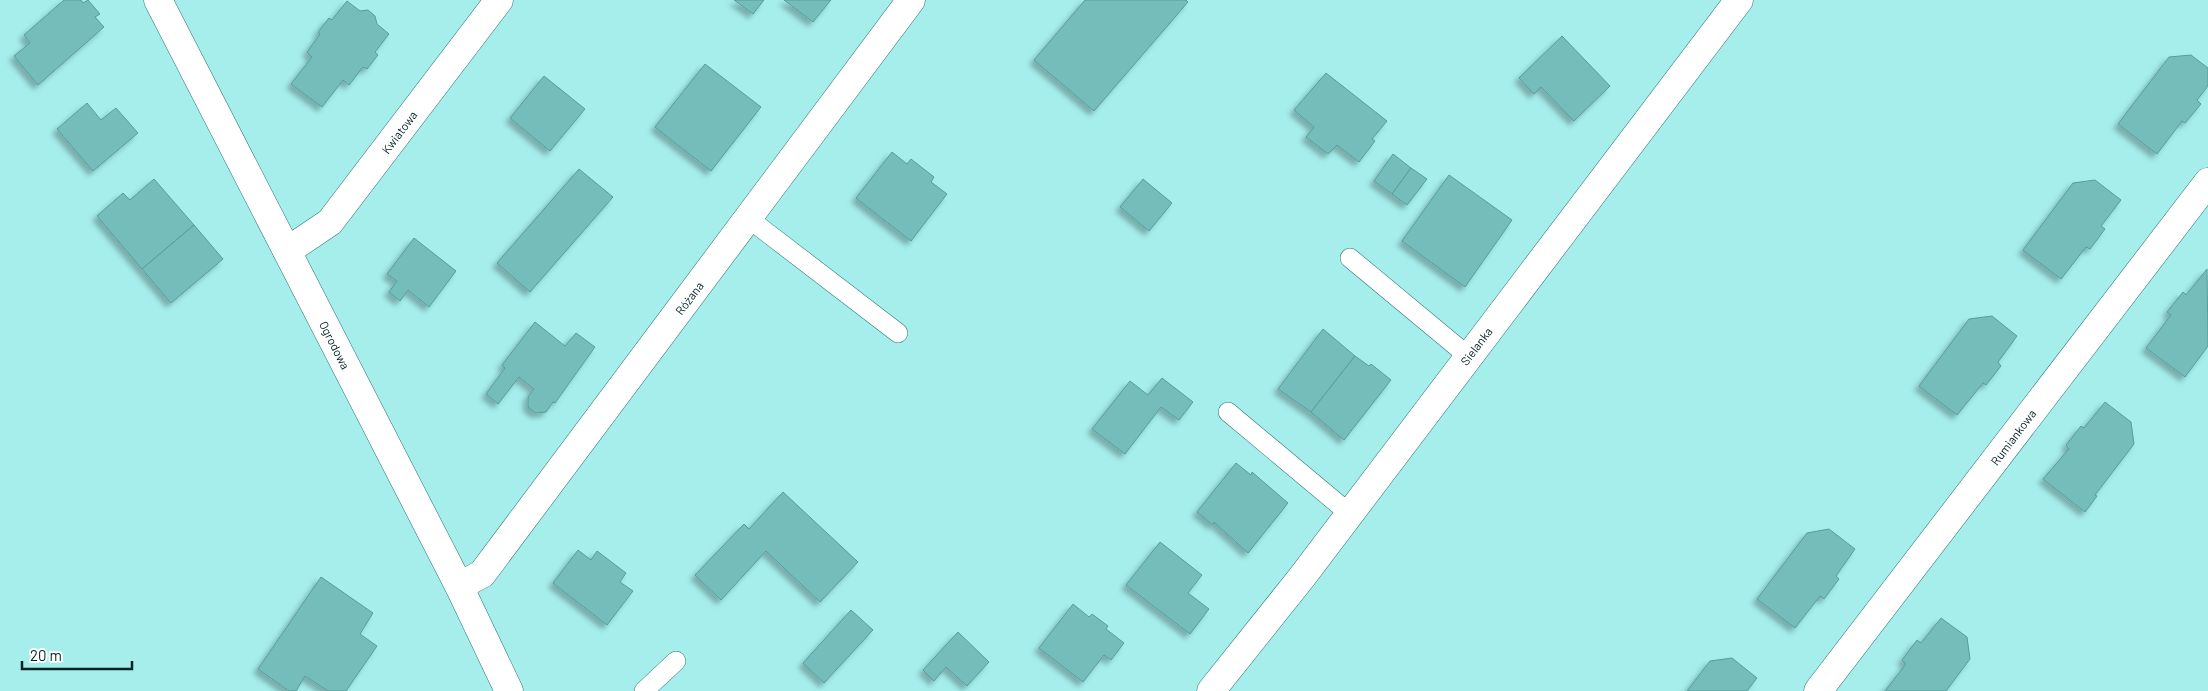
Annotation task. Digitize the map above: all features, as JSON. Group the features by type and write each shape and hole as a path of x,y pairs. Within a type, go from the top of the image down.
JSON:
{"street":[{"name":"Ogrodowa","path":"158,0 459,586 509,691"},
{"name":"Kwiatowa","path":"287,252 330,222 499,0"},
{"name":"Różana","path":"459,586 482,574 911,0"},
{"name":"Sielanka","path":"1211,691 1350,514 1739,0"},
{"name":"Rumiankowa","path":"1818,691 2208,182"}],"lane":[{"path":"748,218 898,333"},
{"path":"1350,258 1468,356"},
{"path":"1228,412 1350,514"},
{"path":"644,691 676,661"}],"building":[{"path":"64,0 81,0 83,3 88,0 100,14 95,17 104,27 38,85 14,56 30,43 24,35"},
{"path":"734,0 764,0 753,14"},
{"path":"784,0 831,0 813,22"},
{"path":"1085,0 1186,0 1188,2 1094,111 1034,60"},
{"path":"347,1 360,11 368,10 375,16 377,24 389,34 375,52 378,55 367,69 363,67 349,85 343,80 322,107 291,84 312,57 307,52 320,34 318,32 329,18 332,20"},
{"path":"1562,36 1610,86 1574,121 1541,87 1534,94 1519,78"},
{"path":"2191,55 2208,68 2208,86 2197,100 2201,104 2185,123 2182,121 2157,154 2118,124 2169,57"},
{"path":"705,64 761,107 711,171 655,127"},
{"path":"1326,73 1387,121 1372,139 1375,141 1359,162 1337,145 1328,154 1306,137 1314,127 1294,110"},
{"path":"544,76 585,109 550,151 510,118"},
{"path":"87,103 101,120 116,108 138,133 93,171 57,129"},
{"path":"892,152 907,164 911,159 934,177 931,182 947,194 911,241 856,198"},
{"path":"1393,154 1411,168 1392,194 1374,181"},
{"path":"1411,168 1427,179 1407,205 1392,194"},
{"path":"579,169 613,197 530,292 497,263"},
{"path":"1449,175 1512,220 1465,287 1402,241"},
{"path":"154,179 194,225 142,269 97,216 123,193 130,200"},
{"path":"1143,179 1172,203 1149,231 1120,207"},
{"path":"2095,180 2121,200 2101,226 2105,229 2090,249 2086,247 2061,279 2023,250 2073,183"},
{"path":"194,225 223,259 171,303 142,269"},
{"path":"414,238 456,271 429,307 408,290 400,301 389,292 397,281 387,274"},
{"path":"2207,269 2208,346 2185,377 2146,348 2171,315 2167,312 2183,292 2186,295"},
{"path":"1992,316 2017,336 1998,362 2001,366 1986,385 1983,383 1957,415 1919,386 1969,319"},
{"path":"535,322 565,346 576,333 595,347 555,403 553,402 546,412 535,413 528,407 528,397 534,389 519,377 498,404 486,394 505,368 502,365"},
{"path":"1323,329 1355,356 1311,412 1278,389"},
{"path":"1355,356 1369,366 1371,364 1391,380 1344,440 1311,412"},
{"path":"1162,378 1193,402 1179,420 1161,407 1125,454 1092,429 1130,381 1148,395"},
{"path":"2105,402 2131,422 2134,444 2095,495 2097,496 2085,512 2043,479 2069,449 2066,445 2081,426 2084,428"},
{"path":"1236,463 1251,475 1252,472 1288,503 1248,553 1214,522 1213,525 1197,512"},
{"path":"783,492 858,562 820,602 766,551 721,600 695,575 744,524 749,529"},
{"path":"1829,529 1855,549 1836,576 1839,579 1824,599 1820,596 1795,628 1757,599 1807,533"},
{"path":"1160,542 1202,575 1188,593 1209,609 1190,634 1126,585"},
{"path":"578,550 591,560 597,551 626,573 620,582 633,591 607,625 553,583"},
{"path":"321,577 373,613 360,634 377,646 346,691 328,691 305,676 296,691 289,691 258,669"},
{"path":"1073,604 1089,617 1092,614 1108,626 1106,629 1124,643 1111,660 1104,655 1083,682 1039,648"},
{"path":"851,610 873,630 824,683 803,663"},
{"path":"1941,618 1967,637 1970,659 1946,691 1885,691 1906,664 1902,660 1917,640 1921,643"},
{"path":"958,632 989,662 967,686 946,667 934,681 923,670"},
{"path":"1732,658 1757,678 1747,691 1687,691 1710,661"}]}
